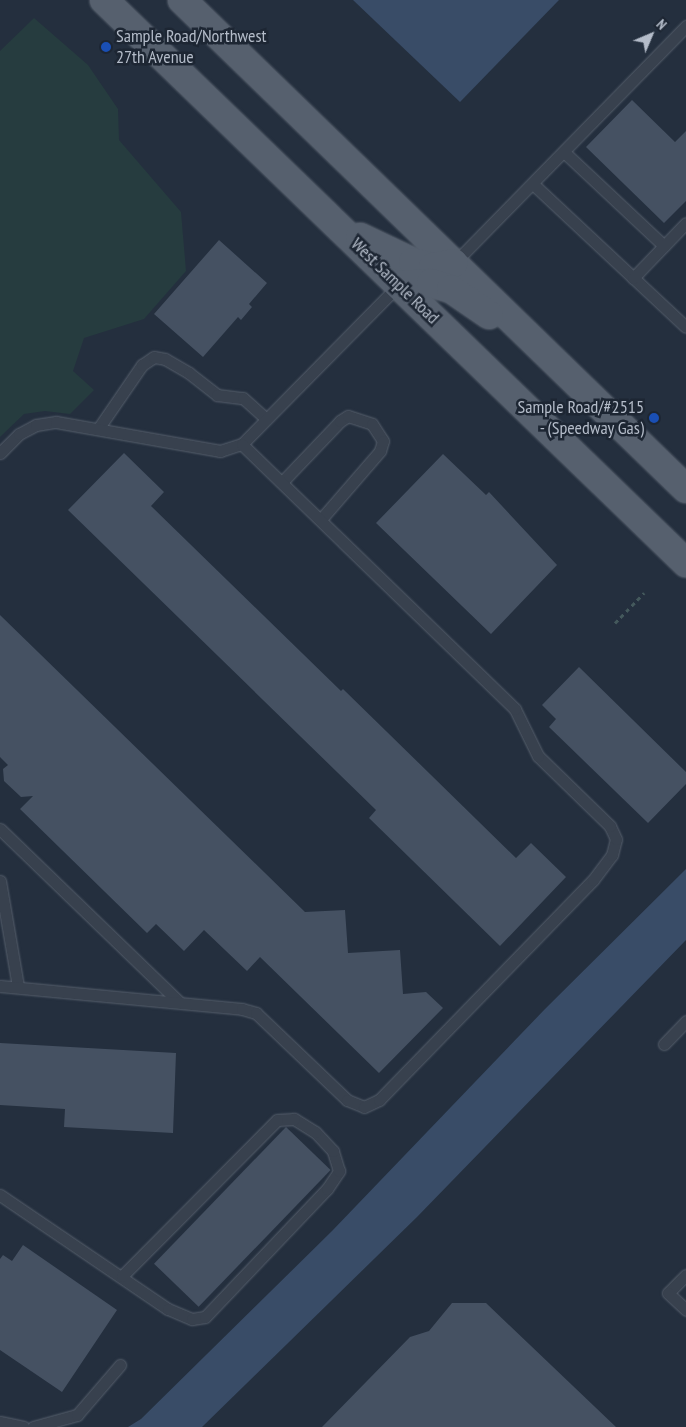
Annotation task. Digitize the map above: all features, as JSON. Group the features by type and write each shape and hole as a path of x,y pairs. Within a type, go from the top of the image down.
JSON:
{"main road":[{"name":"West Sample Road","path":"104,0 686,562"},
{"path":"182,0 686,489"},
{"path":"340,228 413,262 433,267 454,263"},
{"path":"399,285 431,283 450,289 545,353"}],"lane":[{"path":"454,263 686,26"},
{"path":"564,152 664,246"},
{"path":"532,184 686,327"},
{"path":"633,278 686,223"},
{"path":"0,454 19,434 36,425 56,422 220,451 242,444 399,285"},
{"path":"98,429 142,365 154,357 165,359 189,373 216,395 243,398 266,419"},
{"path":"282,482 340,421 348,416 372,424 383,441 380,451 320,519"},
{"path":"0,986 18,986 179,1002 256,1013 347,1100 364,1107 379,1100 593,880 612,855 616,839 610,826 538,756 516,709 242,444"},
{"path":"0,829 179,1002"},
{"path":"0,881 18,986"},
{"path":"664,1044 686,1020"},
{"path":"0,1195 181,1317 205,1317 327,1189 339,1171 333,1151 315,1132 294,1119 277,1120 122,1276"},
{"path":"686,1275 668,1293 686,1310"},
{"path":"33,1427 77,1415 120,1365"},
{"path":"0,1422 23,1427"}],"path":[{"path":"615,623 644,593"}],"green space":[{"path":"34,18 88,65 118,109 119,140 181,212 186,271 144,319 84,338 73,371 94,390 70,414 45,411 24,414 0,437 0,51"}],"water":[{"path":"353,0 559,0 460,102"},
{"path":"686,869 686,940 417,1217 202,1427 128,1427 141,1419 332,1231 545,1009"}],"building":[{"path":"632,100 675,142 686,131 686,201 664,223 586,147"},
{"path":"219,240 267,283 249,304 252,307 241,320 238,317 203,357 154,314"},
{"path":"124,453 164,492 151,506 341,691 343,689 516,858 531,843 566,877 500,946 369,818 376,810 68,510"},
{"path":"443,454 486,495 489,492 557,565 491,634 376,523"},
{"path":"0,615 305,912 345,910 348,953 400,950 403,994 426,992 443,1008 379,1073 260,957 247,971 204,930 184,951 156,924 147,933 20,809 33,796 21,797 4,781 3,769 8,765 0,757"},
{"path":"579,667 686,772 686,784 648,823 549,727 556,719 542,705"},
{"path":"0,1043 176,1053 173,1133 64,1127 65,1109 0,1105"},
{"path":"286,1127 331,1170 199,1307 154,1264"},
{"path":"23,1245 117,1310 62,1392 0,1350 0,1259 3,1255 12,1261"},
{"path":"452,1303 486,1303 616,1427 322,1427 410,1337 429,1331"}],"place":[{"name":"Sample Road/Northwest 27th Avenue","path":"106,47"},
{"name":"Sample Road/#2515 - (Speedway Gas)","path":"654,418"}]}
